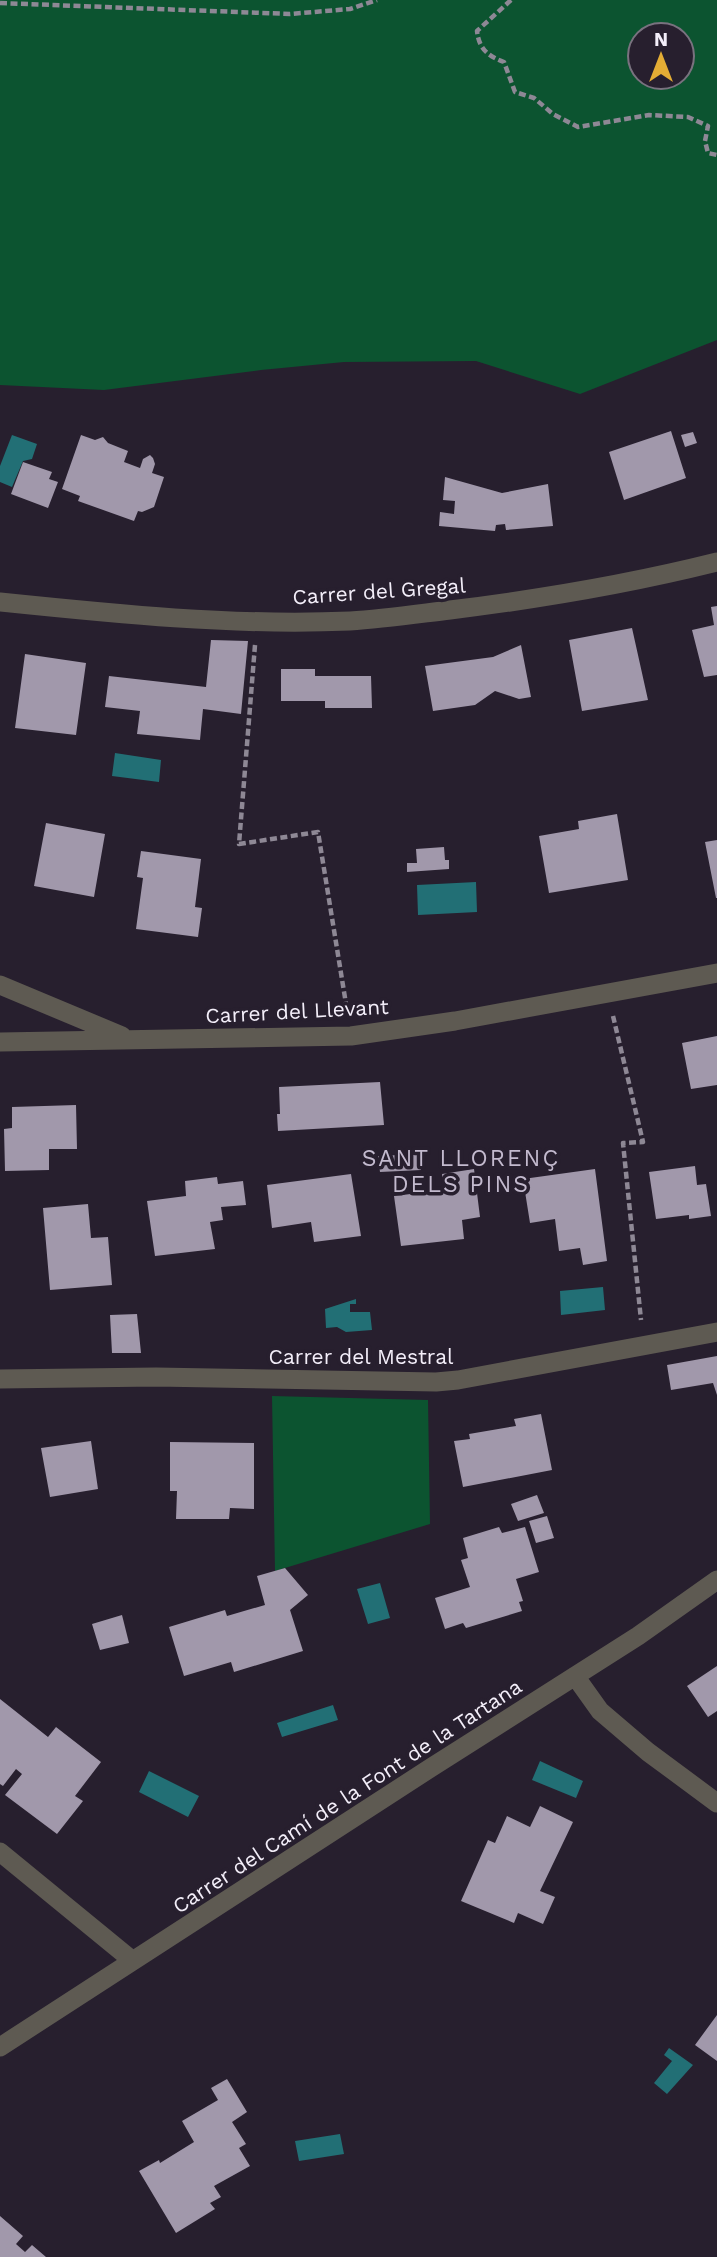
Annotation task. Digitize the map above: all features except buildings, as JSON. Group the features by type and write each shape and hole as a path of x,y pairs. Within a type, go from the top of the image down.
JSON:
{"street":[{"name":"Carrer del Gregal","path":"0,602 155,617 257,622 352,621 537,599 657,577 717,562"},
{"name":"Carrer del Llevant","path":"0,1042 351,1035 455,1021 717,973"},
{"path":"0,985 130,1039"},
{"name":"Carrer del Mestral","path":"0,1379 156,1377 436,1382 717,1332"},
{"name":"Carrer del Camí de la Font de la Tartana","path":"0,2048 638,1636 717,1580"},
{"path":"575,1676 600,1711 648,1752 717,1803"},
{"path":"0,1852 133,1961"}],"path":[{"path":"0,3 290,14 350,9 377,0"},
{"path":"511,0 477,31 478,42 488,55 504,62 515,92 534,98 553,114 578,127 649,115 688,117 708,126 705,141 708,153 717,155"},
{"path":"257,622 239,844 318,832 351,1035"},
{"path":"608,994 643,1142 624,1143 643,1346"}],"shaded area":[{"path":"0,0 717,0 717,340 580,394 476,361 344,362 104,390 0,385"},
{"path":"12,435 37,444 32,459 23,461 12,487 0,482 0,466"},
{"path":"115,753 161,760 159,782 112,776"},
{"path":"476,882 477,912 418,915 417,885"},
{"path":"603,1287 605,1310 561,1315 560,1291"},
{"path":"356,1299 356,1304 350,1304 350,1312 370,1312 372,1330 346,1332 337,1327 326,1328 325,1309"},
{"path":"272,1396 428,1400 430,1524 275,1571"},
{"path":"380,1583 390,1618 368,1624 357,1589"},
{"path":"333,1705 338,1720 282,1737 277,1723"},
{"path":"540,1761 583,1781 576,1798 532,1780"},
{"path":"149,1771 199,1796 188,1817 139,1792"},
{"path":"669,2048 693,2065 667,2094 654,2083 672,2061 664,2055"},
{"path":"340,2134 344,2154 299,2161 295,2141"}],"district":[{"name":"SANT LLORENÇ DELS PINS","path":"461,1171"}]}
